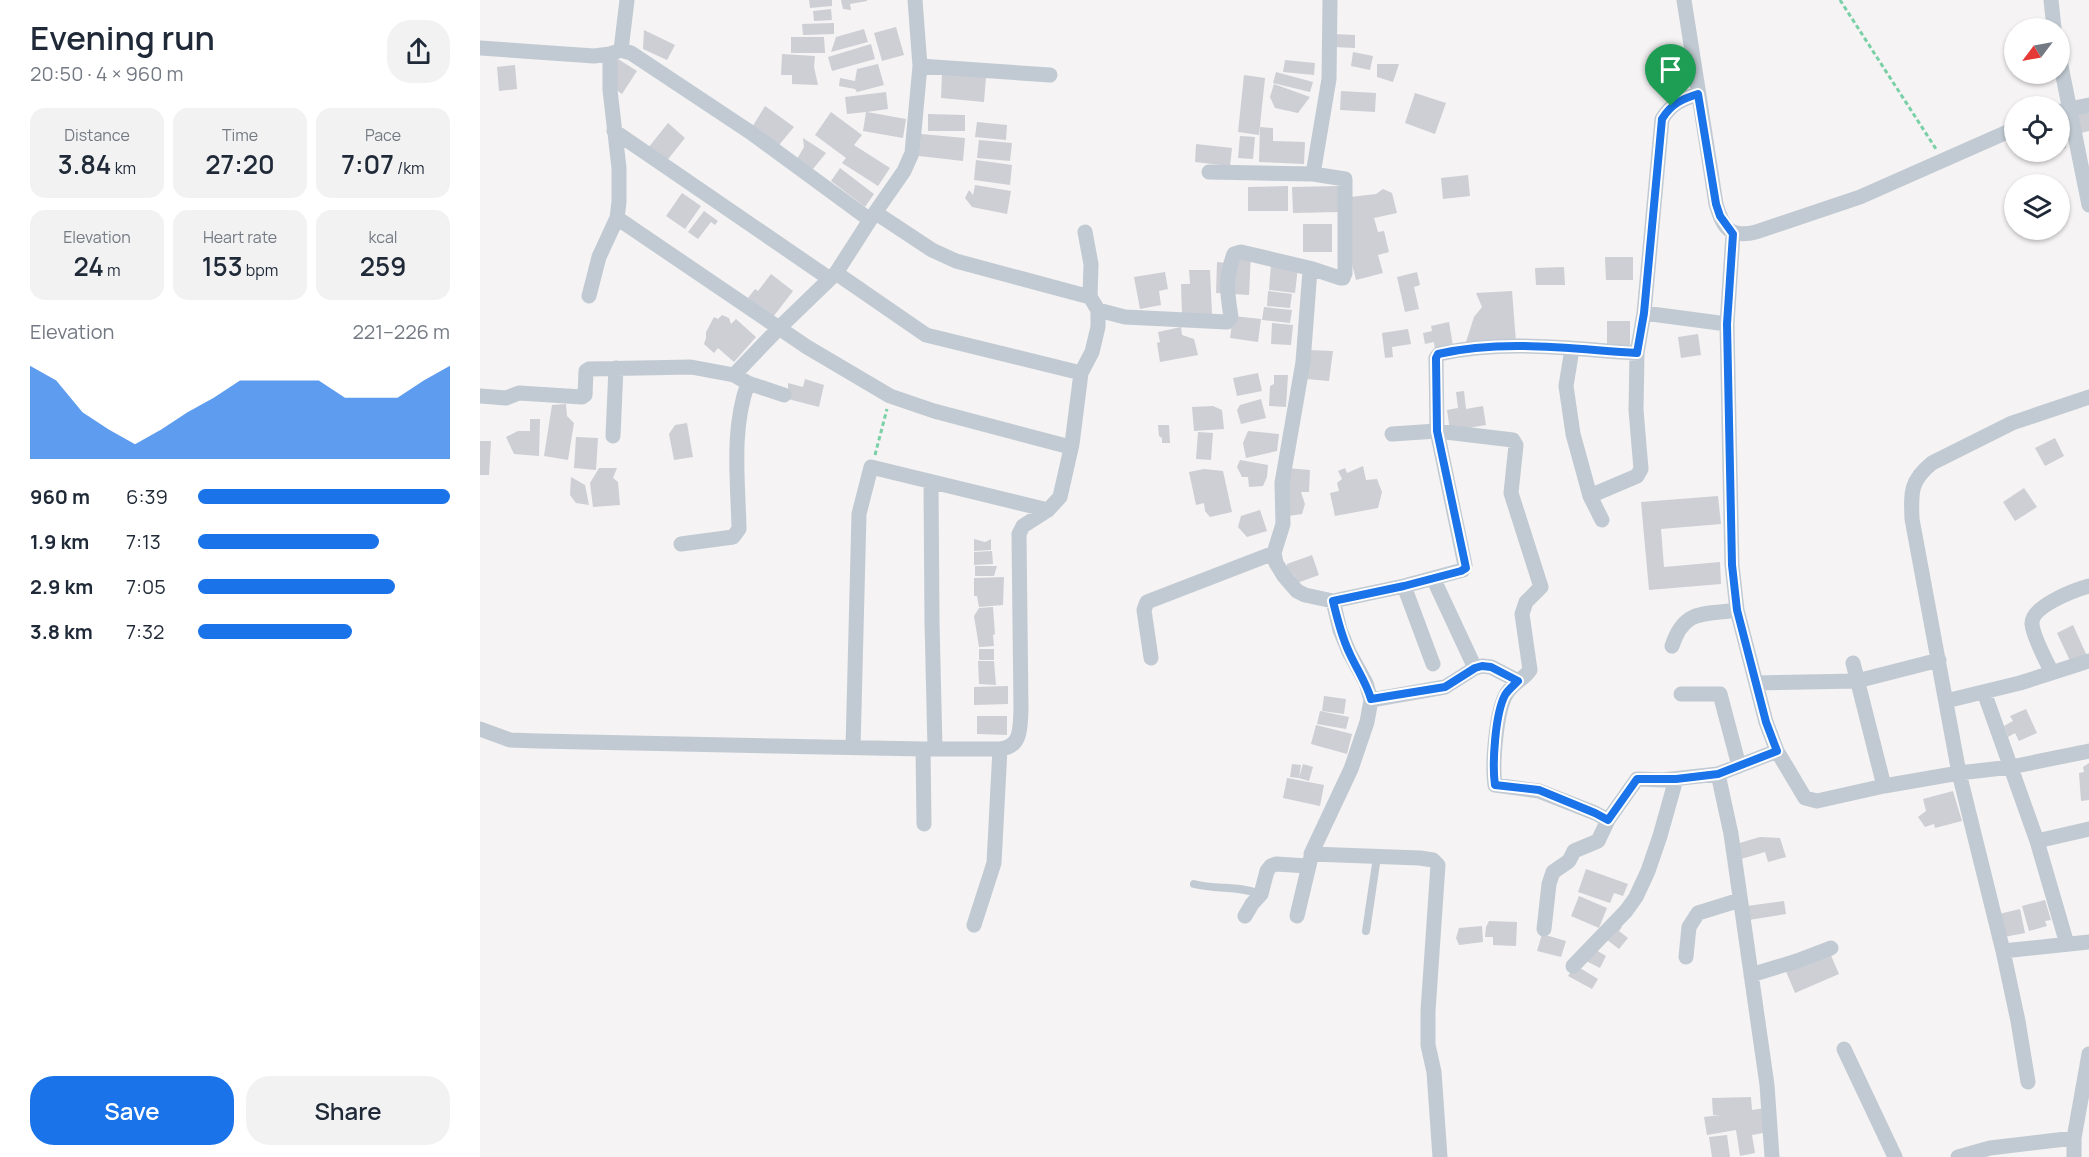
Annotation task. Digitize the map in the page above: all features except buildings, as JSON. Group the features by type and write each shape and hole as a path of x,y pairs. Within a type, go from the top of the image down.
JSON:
{"street":[{"path":"589,296 599,257 616,218 619,168 610,90 627,0"},
{"path":"734,375 833,276 904,171 912,153 920,66 915,0"},
{"path":"1313,174 1329,79 1330,0"},
{"path":"1684,0 1716,204 1720,216 1733,234 1727,324 1732,543 1737,610 1766,722 1777,751 1802,793 1808,800 1817,801 1884,786 2010,767 2089,751"},
{"path":"2052,0 2053,18"},
{"path":"480,48 594,56 616,52 631,53 873,217 932,250 956,261 1106,309 1221,322 1230,320 1226,281 1234,254 1237,252 1343,278 1345,273 1345,179 1313,174 1209,172"},
{"path":"920,66 1050,75"},
{"path":"1590,496 1640,473 1636,410 1637,353 1644,313 1662,119 1671,106 1698,94"},
{"path":"2070,109 2089,105"},
{"path":"614,131 926,335 1081,373"},
{"path":"1733,234 1742,236 1756,232 1860,197 2004,133"},
{"path":"2070,133 2089,205"},
{"path":"616,218 822,357 890,396 934,411 1070,447"},
{"path":"480,729 510,740 929,749 999,749 1013,745 1019,735 1021,710 1019,534 1023,526 1048,510 1060,497 1072,444 1081,373 1092,352 1098,327 1106,309 1091,264 1085,232"},
{"path":"1311,270 1303,362 1282,483 1283,524 1274,553 1276,563 1291,586 1305,595 1333,601 1433,579 1466,568 1437,431 1436,358 1438,354 1460,349 1503,346 1545,346 1637,353"},
{"path":"1644,313 1727,324"},
{"path":"1572,349 1566,386 1573,434 1590,496 1602,519"},
{"path":"480,396 506,398 519,393 582,397 585,394 586,371 589,369 691,367 734,375 748,383 784,394"},
{"path":"613,436 616,368"},
{"path":"681,544 733,537 739,529 736,440 741,402 748,383"},
{"path":"2028,1082 2003,951 1959,773 1912,519 1911,494 1914,481 1921,471 1932,463 2013,423 2089,397"},
{"path":"1392,434 1437,431 1516,442 1511,493 1541,587 1523,607 1530,670 1506,694 1499,712 1496,729 1495,785 1539,790 1608,820"},
{"path":"853,748 859,514 872,467 1048,510"},
{"path":"924,824 929,749 932,621 931,482"},
{"path":"1151,658 1144,610 1147,602 1274,553"},
{"path":"1433,579 1475,668"},
{"path":"1404,586 1433,664"},
{"path":"2052,673 2033,628 2033,618 2061,596 2089,586"},
{"path":"1297,916 1310,860 1351,768 1367,722 1371,699 1366,683 1340,630 1333,601"},
{"path":"1671,646 1680,626 1689,618 1737,610"},
{"path":"1756,683 1857,681 1939,660"},
{"path":"1946,701 2089,662"},
{"path":"1852,663 1884,786"},
{"path":"1371,699 1445,687 1475,668 1491,667 1518,681"},
{"path":"1984,692 2037,841 2067,944"},
{"path":"1681,694 1720,694 1739,766"},
{"path":"974,925 994,862 999,749"},
{"path":"1544,929 1549,884 1554,872 1569,861 1574,851 1598,841 1608,820 1637,779 1671,779 1718,774 1777,751"},
{"path":"1718,774 1731,834 1767,1085 1772,1157"},
{"path":"1573,966 1626,911 1636,897 1651,862 1671,779"},
{"path":"2037,841 2089,829"},
{"path":"1245,916 1261,894 1267,871 1276,864 1377,857 1433,860 1438,865 1428,1011 1428,1045 1434,1072 1440,1157"},
{"path":"1686,957 1689,927 1698,913 1740,900"},
{"path":"2003,951 2089,942"},
{"path":"1751,975 1831,948"},
{"path":"1844,1048 1895,1157"},
{"path":"2074,1157 2074,1138 2089,1054"},
{"path":"1958,1157 1990,1148 2074,1138"}],"lane":[{"path":"1366,931 1377,857"},
{"path":"1194,884 1247,889 1261,894"}],"path":[{"path":"1840,0 1944,160"},
{"path":"872,467 890,396"}],"route":[{"path":"1698,94 1716,204 1720,216 1733,234 1727,324 1732,565 1737,610 1766,722 1777,751 1718,774 1663,780 1637,779 1610,818 1605,820 1595,813 1539,790 1495,785 1496,729 1499,712 1506,694 1518,681 1491,667 1482,666 1436,690 1371,699 1366,683 1340,630 1333,601 1404,586 1466,568 1437,431 1436,356 1438,354 1460,349 1503,346 1545,346 1637,353 1644,313 1662,119 1671,106 1698,94"}]}
